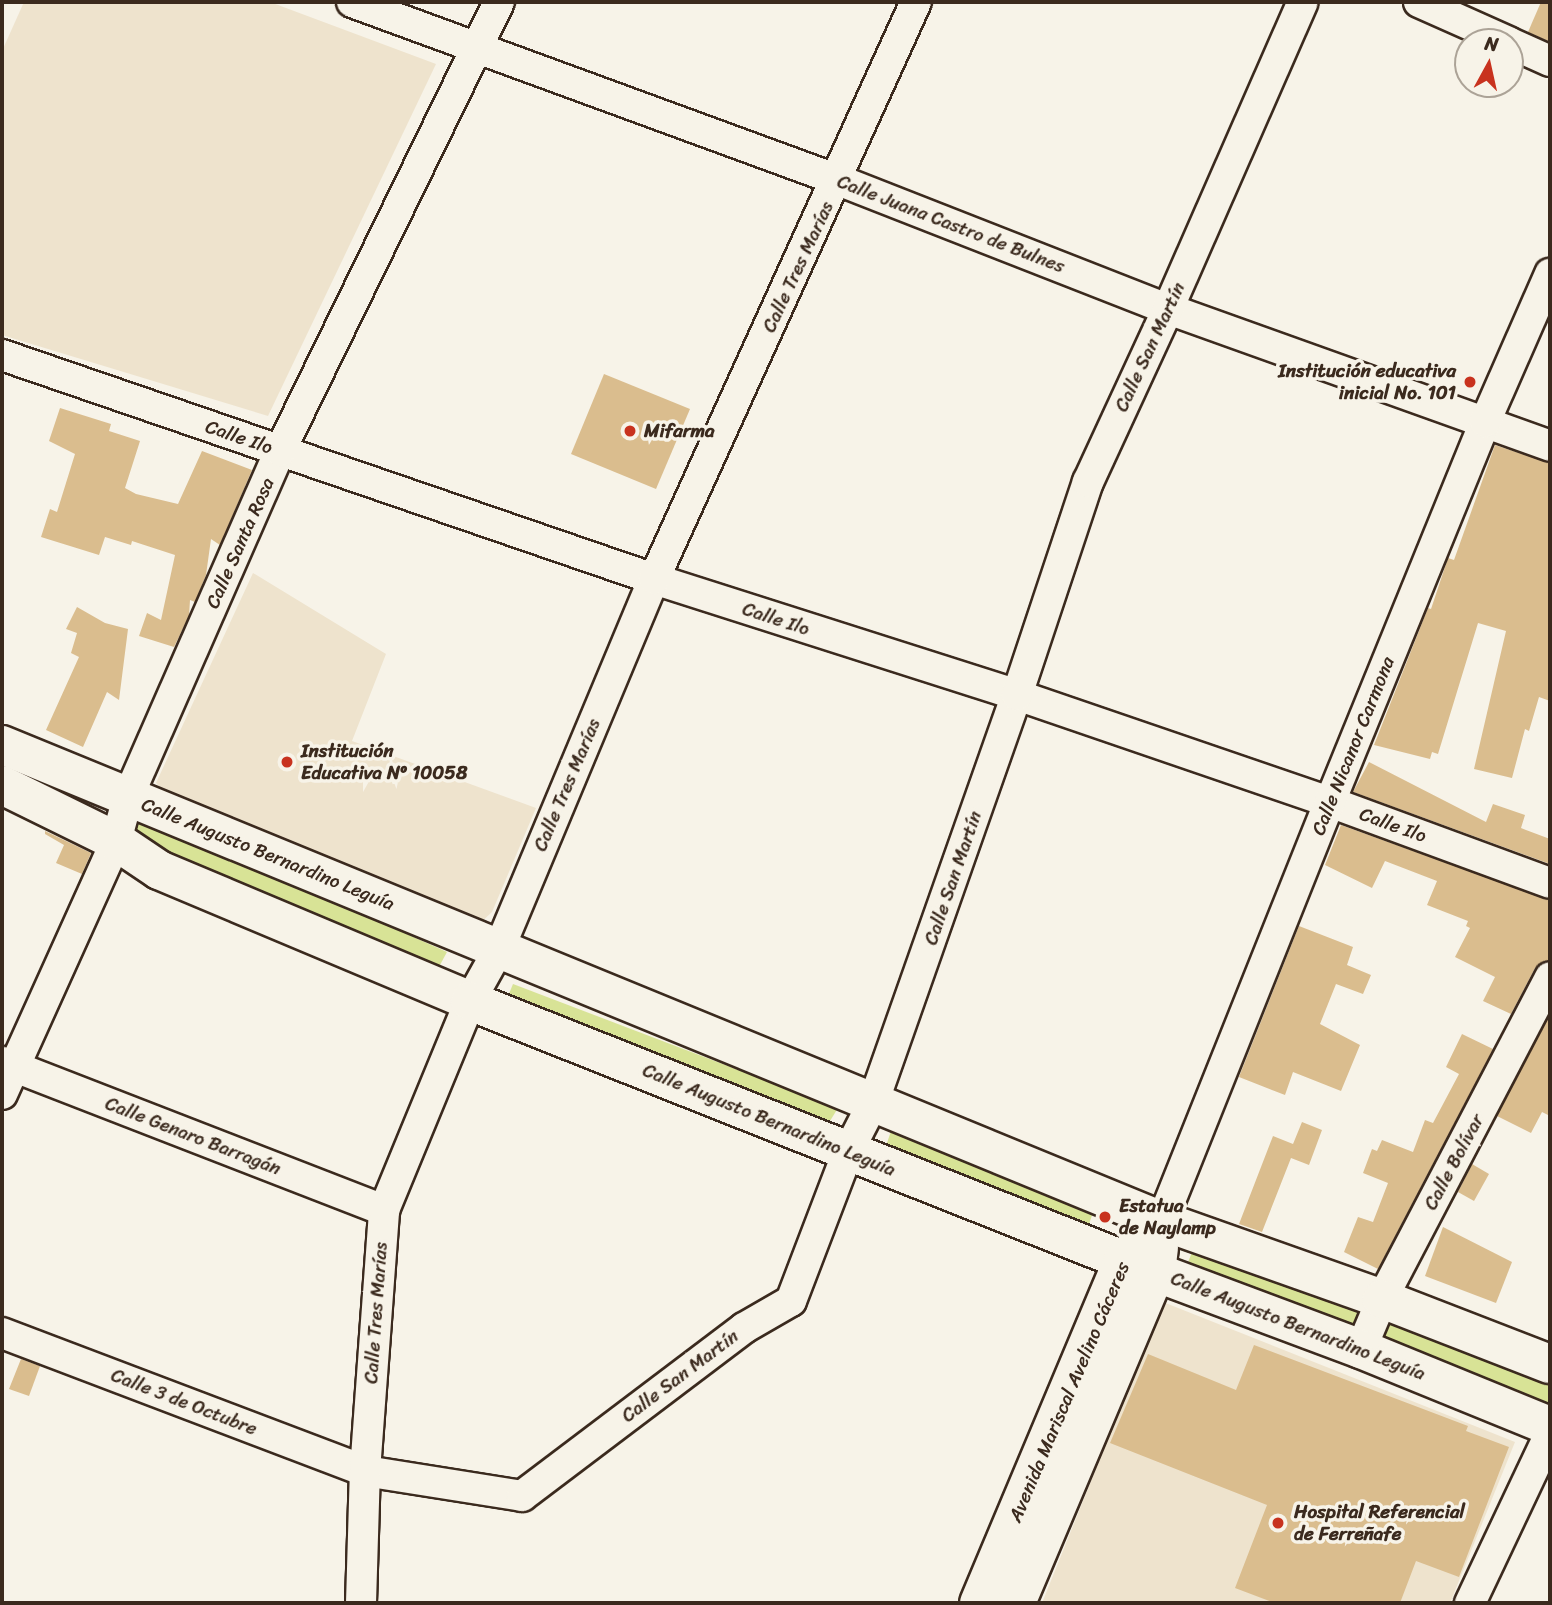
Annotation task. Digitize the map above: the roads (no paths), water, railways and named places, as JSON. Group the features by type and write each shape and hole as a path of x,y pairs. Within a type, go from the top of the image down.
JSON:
{"main road":[{"name":"Calle Augusto Bernardino Leguía","path":"2,745 1162,1222 1382,1299 1550,1364"},
{"name":"Calle Augusto Bernardino Leguía","path":"2,785 116,841 159,870 470,1001 848,1152 1361,1349 1550,1426"},
{"name":"Avenida Mariscal Avelino Cáceres","path":"979,1603 1162,1222"},
{"name":"Avenida Mariscal Avelino Cáceres","path":"1016,1603 1140,1266"}],"street":[{"name":"Calle Juana Castro de Bulnes","path":"352,2 838,180 1168,309 1550,446"},
{"name":"Calle Santa Rosa","path":"2,1094 8,1065 116,841 128,797 280,451 499,2"},
{"name":"Calle Tres Marías","path":"361,1603 365,1471 384,1210 470,1001 499,949 653,579 838,180 916,2"},
{"name":"Calle San Martín","path":"365,1471 522,1496 744,1328 791,1301 848,1152 873,1103 1017,695 1088,482 1168,309 1303,2"},
{"path":"1419,2 1478,28"},
{"path":"1524,49 1550,61"},
{"name":"Calle Nicanor Carmona","path":"1162,1222 1485,422 1550,274"},
{"name":"Calle Ilo","path":"2,355 653,579 1017,695 1330,802 1550,883"},
{"name":"Calle Bolívar","path":"1361,1349 1382,1299 1550,977"},
{"name":"Calle Genaro Barragán","path":"8,1065 384,1210"},
{"name":"Calle 3 de Octubre","path":"2,1333 365,1471"},
{"path":"1469,1603 1550,1434"}],"place":[{"name":"Institución educativa inicial No. 101","path":"1470,382"},
{"name":"Mifarma","path":"630,431"},
{"name":"Institución Educativa Nº 10058","path":"287,762"},
{"name":"Estatua de Naylamp","path":"1105,1217"},
{"name":"Hospital Referencial de Ferreñafe","path":"1278,1523"}]}
